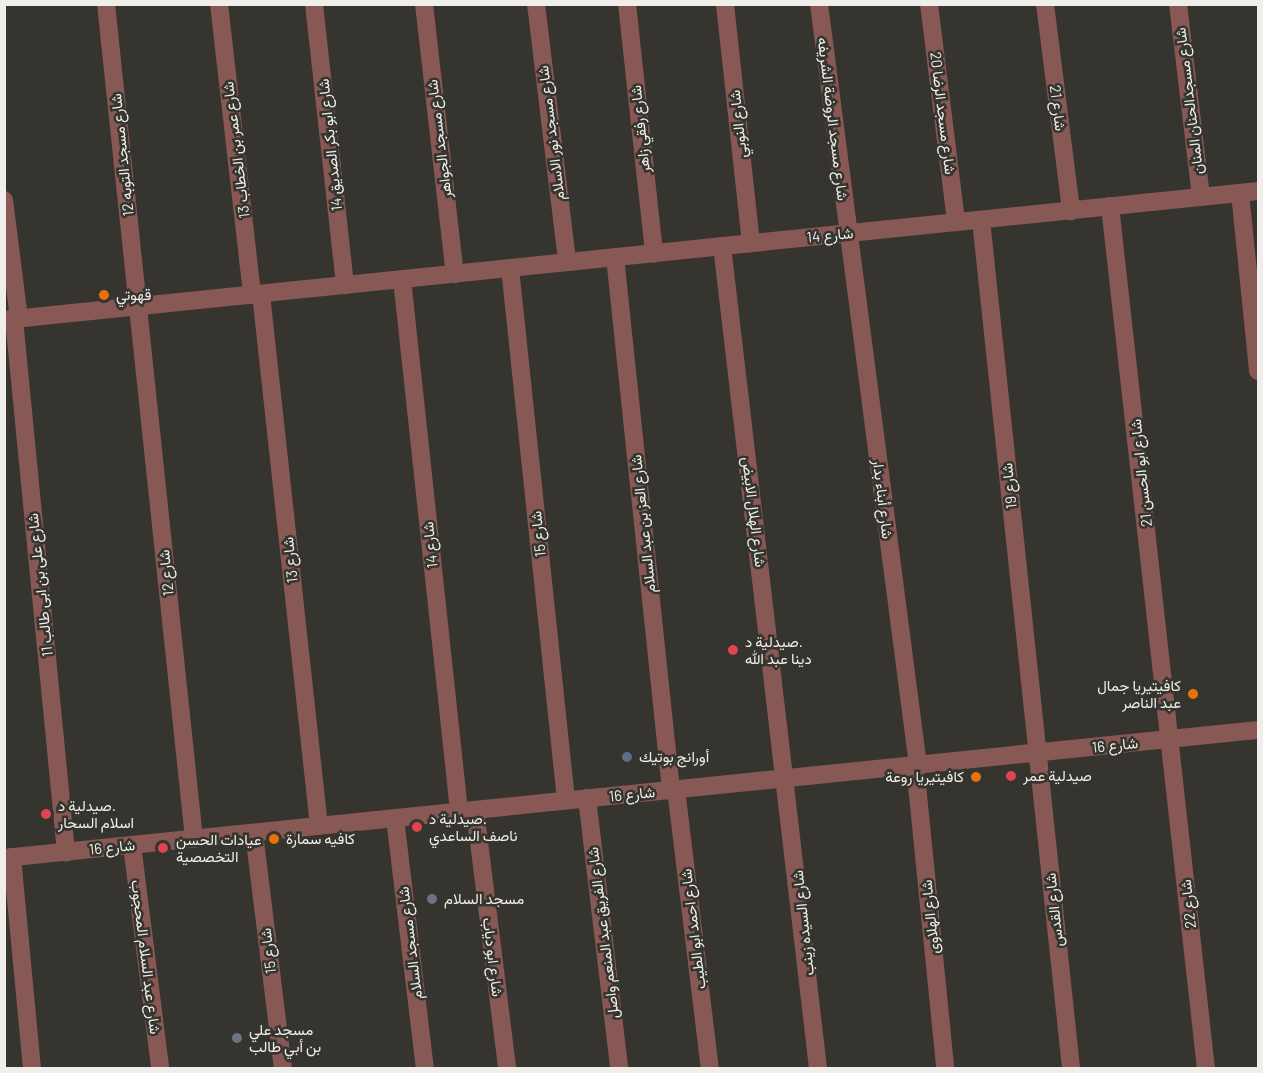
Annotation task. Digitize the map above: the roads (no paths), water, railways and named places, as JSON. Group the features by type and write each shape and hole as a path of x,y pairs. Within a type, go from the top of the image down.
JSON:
{"street":[{"name":"شارع مسجد التوبه 12","path":"106,4 139,306"},
{"name":"شارع عمر بن الخطاب 13","path":"219,4 257,294"},
{"name":"شارع ابو بكر الصديق 14","path":"314,4 345,285"},
{"name":"شارع مسجد الجواهر","path":"424,4 455,274"},
{"name":"شارع مسجد نور الاسلام","path":"536,4 567,262"},
{"name":"شارع رفقي زاهر","path":"627,4 654,254"},
{"name":"شارع النوبي","path":"725,4 751,243"},
{"name":"شارع مسجد الروضة الشريفه","path":"819,4 848,233"},
{"name":"شارع مسجد الرضا 20","path":"929,4 956,222"},
{"name":"شارع 21","path":"1045,4 1071,211"},
{"name":"شارع مسجدالحنان المنان","path":"1178,4 1201,197"},
{"name":"شارع 14","path":"13,319 1258,191"},
{"path":"1240,193 1258,371"},
{"name":"شارع على بن ابى طالب 11","path":"4,200 13,319 66,852"},
{"name":"شارع ابو الحسن 21","path":"1110,206 1171,739"},
{"name":"شارع 19","path":"981,220 1037,752"},
{"name":"شارع أبناء بدار","path":"848,233 916,765"},
{"name":"شارع الهلال الابيض","path":"722,246 787,778"},
{"name":"شارع العز بن عبد السلام","path":"615,257 674,790"},
{"name":"شارع 15","path":"510,268 567,800"},
{"name":"شارع 14","path":"402,279 467,811"},
{"name":"شارع 13","path":"257,294 319,826"},
{"name":"شارع 12","path":"139,306 194,839"},
{"name":"شارع 16","path":"8,857 1258,730"},
{"name":"شارع 22","path":"1171,739 1206,1068"},
{"name":"شارع القدس","path":"1037,752 1071,1068"},
{"name":"شارع الهلاوى","path":"916,765 945,1068"},
{"name":"شارع السيده زينب","path":"787,778 818,1068"},
{"name":"شارع احمد ابو الطيب","path":"674,790 710,1068"},
{"name":"شارع الفريق عبد المنعم واصل","path":"587,798 619,1068"},
{"name":"شارع ابو دياب","path":"467,811 507,1068"},
{"name":"شارع مسجد السلام","path":"395,818 425,1068"},
{"name":"شارع 15","path":"254,832 282,1068"},
{"name":"شارع عبد السلام المحجوب","path":"132,845 160,1068"},
{"path":"8,857 32,1068"}],"place":[{"name":"قهوتي","path":"104,295"},
{"name":"صيدلية د. دينا عبد الله","path":"733,650"},
{"name":"كافيتيريا جمال عبد الناصر","path":"1193,694"},
{"name":"أورانج بوتيك","path":"627,757"},
{"name":"صيدلية عمر","path":"1011,776"},
{"name":"كافيتيريا روعة","path":"976,777"},
{"name":"صيدلية د. اسلام السحار","path":"46,814"},
{"name":"صيدلية د. ناصف الساعدي","path":"417,827"},
{"name":"كافيه سمارة","path":"274,839"},
{"name":"عيادات الحسن التخصصية","path":"163,848"},
{"name":"مسجد السلام","path":"432,899"},
{"name":"مسجد علي بن أبي طالب","path":"237,1038"}]}
